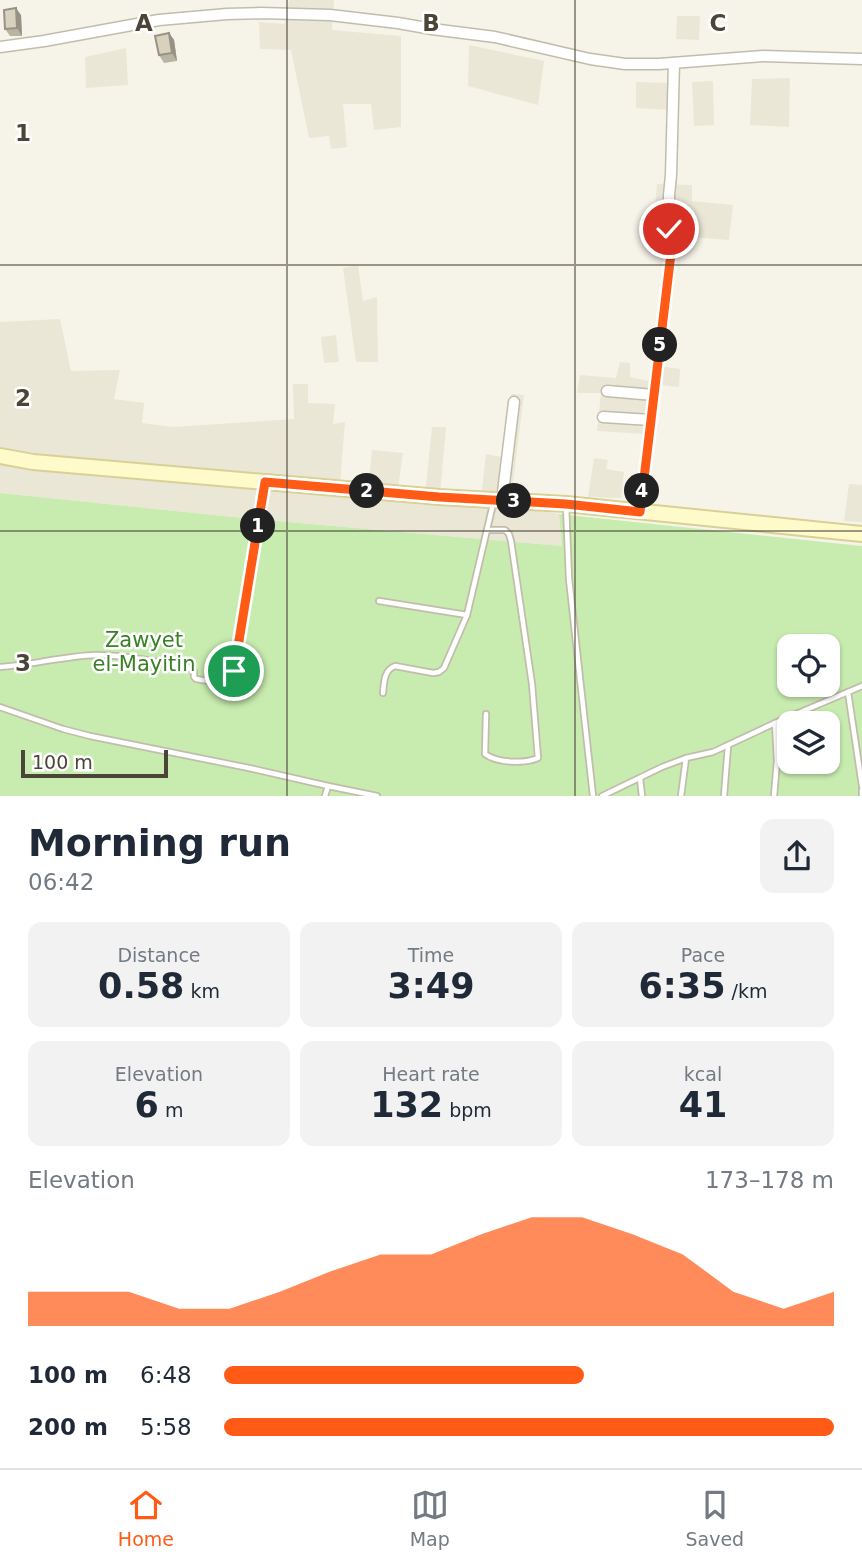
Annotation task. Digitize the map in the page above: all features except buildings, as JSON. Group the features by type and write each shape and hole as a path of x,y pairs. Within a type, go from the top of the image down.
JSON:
{"main road":[{"path":"0,456 33,462 265,482 566,504 862,534"}],"street":[{"path":"0,47 159,20 227,14 296,13 364,18 495,37 608,62 642,65 762,57 862,59"},
{"path":"640,512 672,245 669,195 674,63"},
{"path":"607,391 654,395"},
{"path":"498,500 514,402"},
{"path":"603,417 651,420"}],"lane":[{"path":"0,667 95,655 131,656 187,667 194,671 196,679 228,684 234,671 265,482"},
{"path":"383,692 387,672 391,667 433,673 444,668 467,615 498,500"},
{"path":"566,504 569,579 593,796"},
{"path":"485,714 487,756 502,760 528,761 538,758 533,684 511,541 505,530 488,530"},
{"path":"379,601 467,615"},
{"path":"602,796 686,758 728,746 862,686"},
{"path":"848,692 862,796"},
{"path":"0,708 90,736 377,796"},
{"path":"774,796 777,761 775,723"},
{"path":"724,796 728,746"},
{"path":"681,796 686,758"},
{"path":"640,778 642,796"},
{"path":"325,796 328,786"}],"shaded area":[{"path":"289,0 334,0 332,30 401,36 401,127 374,130 371,104 343,104 347,147 331,149 329,136 309,138 291,50 260,49 259,22 285,24"},
{"path":"677,16 700,16 699,40 676,39"},
{"path":"469,45 544,61 538,105 468,86"},
{"path":"126,48 128,85 86,88 85,57"},
{"path":"790,78 789,127 750,125 752,79"},
{"path":"713,81 714,125 694,126 692,82"},
{"path":"636,82 668,83 668,110 636,108"},
{"path":"657,184 692,185 692,201 733,205 729,240 653,234"},
{"path":"358,265 363,301 377,297 378,362 356,362 343,268"},
{"path":"60,319 71,371 120,370 114,399 144,403 142,423 173,427 294,419 293,384 308,384 308,403 335,404 333,424 345,422 339,497 367,500 372,450 403,453 396,502 424,505 432,427 446,427 439,506 480,506 486,454 502,457 511,394 524,395 510,506 559,514 562,546 253,519 0,493 0,322"},
{"path":"336,335 339,362 324,363 321,337"},
{"path":"620,362 630,363 630,377 648,381 652,365 680,369 679,387 653,384 645,434 597,431 601,393 577,393 580,375 616,378"},
{"path":"594,458 608,460 606,469 624,472 621,498 588,497"},
{"path":"849,484 862,485 862,522 844,521"}],"green space":[{"name":"Zawyet el-Mayitin","path":"0,493 253,519 562,546 559,514 862,546 862,796 0,796"}],"route":[{"path":"234,671 265,482 640,512 672,245 669,229"}]}
